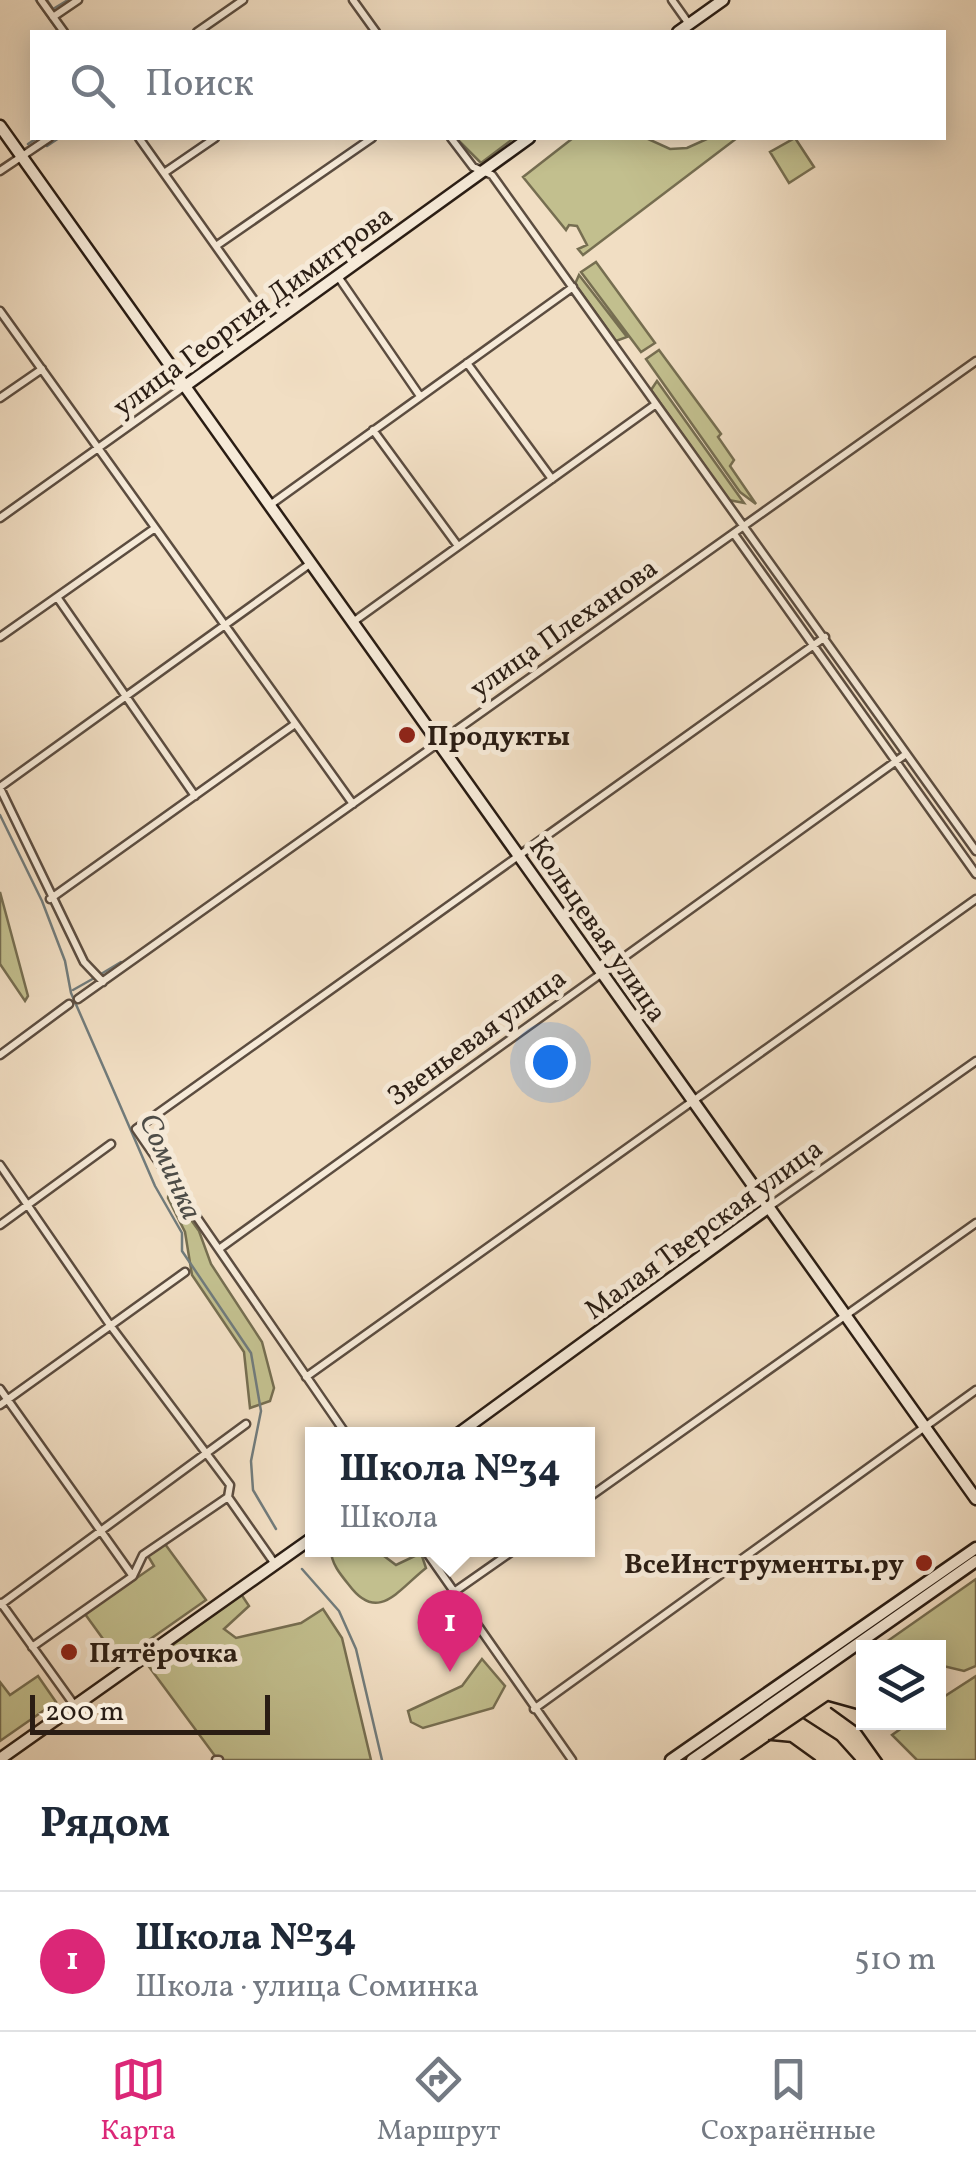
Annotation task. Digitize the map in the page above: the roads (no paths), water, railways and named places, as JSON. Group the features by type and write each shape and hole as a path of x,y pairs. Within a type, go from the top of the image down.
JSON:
{"main road":[{"path":"681,30 722,0"},
{"name":"Кольцевая улица","path":"0,126 976,1499"},
{"name":"улица Георгия Димитрова","path":"185,386 526,140"},
{"name":"Малая Тверская улица","path":"468,1427 769,1207"},
{"path":"0,1759 305,1543"},
{"path":"671,1760 976,1548"},
{"path":"692,1760 976,1561"}],"street":[{"path":"41,0 62,30"},
{"path":"53,18 78,0"},
{"path":"201,30 243,0"},
{"path":"352,0 374,30"},
{"path":"672,0 690,25"},
{"path":"0,171 46,140"},
{"path":"139,140 272,325"},
{"path":"164,173 212,140"},
{"path":"216,246 369,140"},
{"path":"453,140 482,172 492,176 574,287 976,851"},
{"path":"339,278 420,396"},
{"path":"270,504 574,287"},
{"path":"0,311 352,804"},
{"name":"улица Плеханова","path":"78,999 976,361"},
{"path":"467,363 552,479"},
{"path":"0,398 42,369"},
{"name":"улица Георгия Димитрова","path":"0,518 185,386"},
{"path":"353,622 656,404"},
{"path":"373,430 458,546"},
{"path":"0,637 156,528"},
{"path":"734,534 976,874"},
{"path":"103,982 84,962 50,899 0,787 310,563"},
{"path":"56,597 195,796"},
{"path":"341,1427 136,1128 825,638"},
{"path":"50,899 295,724"},
{"name":"Звеньевая улица","path":"218,1249 906,754"},
{"path":"306,1377 976,899"},
{"path":"0,1055 69,1004"},
{"name":"Малая Тверская улица","path":"769,1207 976,1061"},
{"path":"0,1225 111,1144"},
{"path":"0,1164 110,1326 230,1485 228,1497 275,1565"},
{"path":"595,1493 976,1222"},
{"path":"0,1406 185,1272"},
{"path":"0,1389 133,1576"},
{"path":"534,1709 976,1390"},
{"path":"74,1706 0,1604 246,1424"},
{"path":"32,1647 133,1576 144,1556 228,1497"},
{"path":"429,1557 572,1760"},
{"path":"454,1592 504,1557"}],"waterway":[{"path":"36,0 58,30"},
{"path":"47,0 53,9 68,0"},
{"path":"28,144 34,140"},
{"path":"47,146 56,140"},
{"name":"Соминка","path":"0,815 42,901 65,961 71,993 155,1186 182,1233 182,1251 251,1353 261,1411 251,1461 253,1490 276,1529"},
{"path":"101,974 121,962"},
{"path":"73,990 96,977"},
{"name":"Соминка","path":"302,1569 339,1611 356,1649 382,1760"}],"tram line":[{"path":"741,1760 828,1701 856,1709"},
{"path":"831,1708 860,1729 882,1760"},
{"path":"803,1718 837,1740 855,1760"},
{"path":"769,1740 790,1742 815,1760"}],"place":[{"name":"Продукты","path":"407,735"},
{"name":"ВсеИнструменты.ру","path":"924,1563"},
{"name":"Пятёрочка","path":"69,1652"},
{"name":"Школа №34","path":"450,1672"}]}
